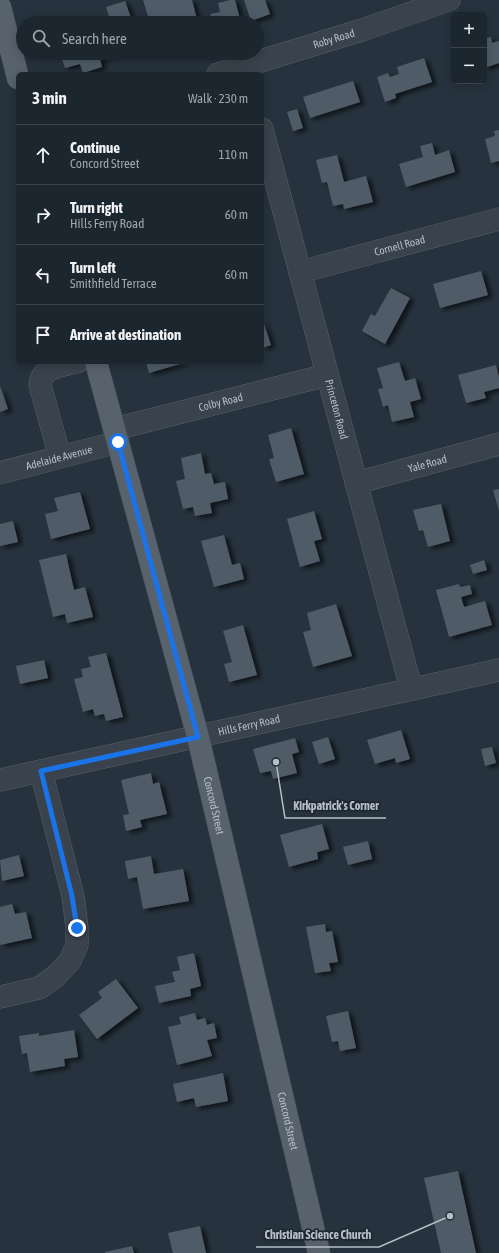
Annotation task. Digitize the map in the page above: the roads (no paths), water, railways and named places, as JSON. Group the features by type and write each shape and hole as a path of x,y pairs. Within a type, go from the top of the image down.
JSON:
{"main road":[{"path":"0,7 16,72"},
{"name":"Concord Street","path":"97,364 198,737 318,1253"}],"street":[{"name":"Roby Road","path":"232,72 246,70 449,0"},
{"name":"Princeton Road","path":"264,137 411,688"},
{"name":"Cornell Road","path":"300,272 499,219"},
{"path":"60,457 40,385 40,379 43,373 70,364"},
{"name":"Colby Road","path":"116,436 327,375"},
{"name":"Adelaide Avenue","path":"0,472 60,457 116,436"},
{"name":"Yale Road","path":"356,483 499,444"},
{"name":"Hills Ferry Road","path":"0,780 198,737 411,688 499,670"},
{"path":"0,997 39,988 56,976 70,961 77,944 77,928 72,896 41,771"}],"place":[{"name":"Kirkpatrick's Corner","path":"276,762"},
{"name":"Christian Science Church","path":"450,1216"}]}
